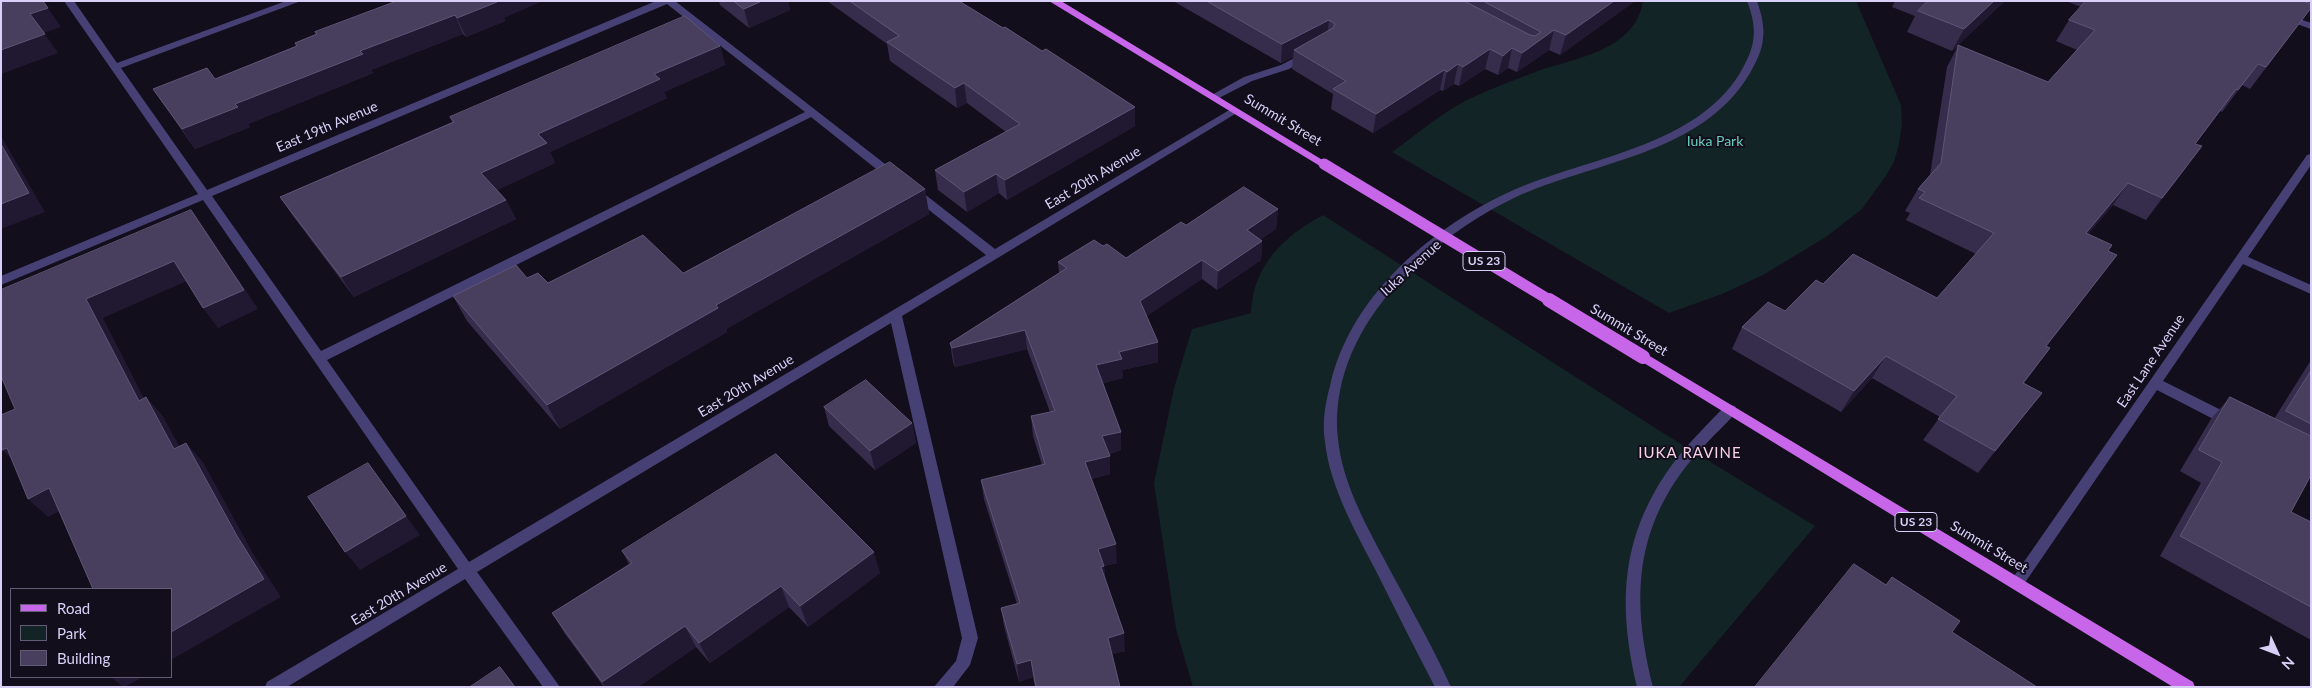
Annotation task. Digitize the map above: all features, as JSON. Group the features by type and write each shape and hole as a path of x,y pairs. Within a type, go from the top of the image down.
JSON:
{"main road":[{"name":"Summit Street","path":"1054,1 2187,687"}],"street":[{"path":"69,1 467,570 552,687"},
{"path":"115,67 296,1"},
{"name":"East 19th Avenue","path":"1,281 665,1"},
{"path":"669,1 994,255"},
{"name":"Iuka Avenue","path":"1443,687 1359,525 1343,485 1332,447 1331,413 1337,376 1350,338 1364,315 1386,288 1418,257 1472,217 1513,194 1543,181 1635,152 1653,144 1716,108 1735,90 1749,70 1757,50 1759,26 1752,1"},
{"path":"2276,14 2311,26"},
{"path":"1213,97 1248,79 1285,67 1318,48"},
{"name":"East 20th Avenue","path":"273,687 1235,110"},
{"path":"318,358 812,113"},
{"name":"East Lane Avenue","path":"2017,583 2311,157"},
{"path":"2240,258 2311,290"},
{"path":"895,314 970,638 968,656 957,673 942,687"},
{"path":"2155,383 2245,428"},
{"path":"1645,687 1635,644 1632,615 1631,581 1634,555 1653,506 1664,485 1674,471 1730,410"}],"green space":[{"name":"Iuka Park","path":"1643,1 1856,1 1901,105 1902,124 1894,162 1862,209 1826,237 1763,275 1722,294 1669,313 1392,152 1438,118 1467,100 1538,71 1601,50 1616,42 1638,18"},
{"path":"1323,215 1660,431 1815,526 1679,687 1193,687 1176,629 1154,483 1174,388 1192,329 1251,313 1257,281 1273,254 1295,233"}],"building":[{"path":"1,1 43,1 48,8 30,14 45,34 1,50"},
{"path":"397,1 497,2 457,18 455,15 360,51 363,54 235,104 238,107 182,129 153,89 207,68 215,79 297,46 295,43 317,34 315,32"},
{"path":"734,1 762,1 744,9"},
{"path":"850,1 959,1 1042,51 1046,49 1135,107 1005,180 996,174 964,192 935,170 1020,124 964,83 955,88 887,42 899,36"},
{"path":"1207,1 1464,1 1535,36 1541,32 1483,1 1614,1 1566,35 1554,30 1522,53 1512,48 1503,56 1490,49 1463,67 1458,64 1447,72 1444,70 1376,114 1333,89 1346,81 1294,50 1333,28 1335,24 1329,20 1282,44"},
{"path":"1928,1 1994,1 1964,29 1918,11"},
{"path":"2086,1 2304,1 2311,4 2311,8 2266,67 2258,64 2238,90 2236,89 2195,144 2202,146 2162,198 2128,183 2086,233 2112,245 2108,251 2117,255 2046,346 2050,348 2023,383 2042,393 1995,451 1938,419 1957,396 1886,356 1854,391 1742,327 1768,302 1785,311 1816,280 1823,284 1853,254 1937,298 1994,233 1919,198 1925,192 1918,189 1941,163 1958,45 2048,82 2095,30 2069,20"},
{"path":"685,16 720,46 654,74 660,79 538,134 547,143 481,173 506,200 341,277 280,197 454,122 450,117"},
{"path":"1,144 29,193 1,204"},
{"path":"890,162 925,189 716,305 718,308 547,405 453,296 516,265 527,278 538,273 548,283 643,235 683,273"},
{"path":"1244,187 1278,209 1247,230 1262,241 1218,271 1202,260 1140,301 1158,342 1119,352 1122,359 1096,365 1121,432 1102,436 1110,456 1085,462 1116,544 1098,549 1104,566 1101,567 1124,633 1108,638 1120,687 1036,687 1031,660 1017,664 1001,608 1020,603 981,480 1045,464 1031,416 1055,411 1025,330 952,348 950,343 1067,268 1058,262 1094,240 1103,246 1107,244 1126,258 1181,222 1186,225"},
{"path":"191,210 244,290 203,308 174,261 86,299 139,401 146,397 174,449 186,443 237,536 264,579 172,631 172,588 93,588 49,488 28,499 7,448 1,449 1,415 15,409 1,376 1,290"},
{"path":"2311,371 2311,424 2286,411"},
{"path":"866,380 912,423 870,451 824,407"},
{"path":"2230,397 2311,436 2311,475 2291,512 2311,522 2311,607 2180,536 2222,462 2199,450"},
{"path":"776,454 874,552 800,606 781,586 699,643 685,626 602,682 552,613 632,563 622,551"},
{"path":"368,463 406,516 345,552 308,497"},
{"path":"1854,564 1886,585 1892,577 1960,621 1952,632 2037,687 1755,687"},
{"path":"500,667 515,687 470,687"}],"district":[{"name":"IUKA RAVINE","path":"1690,453"}]}
